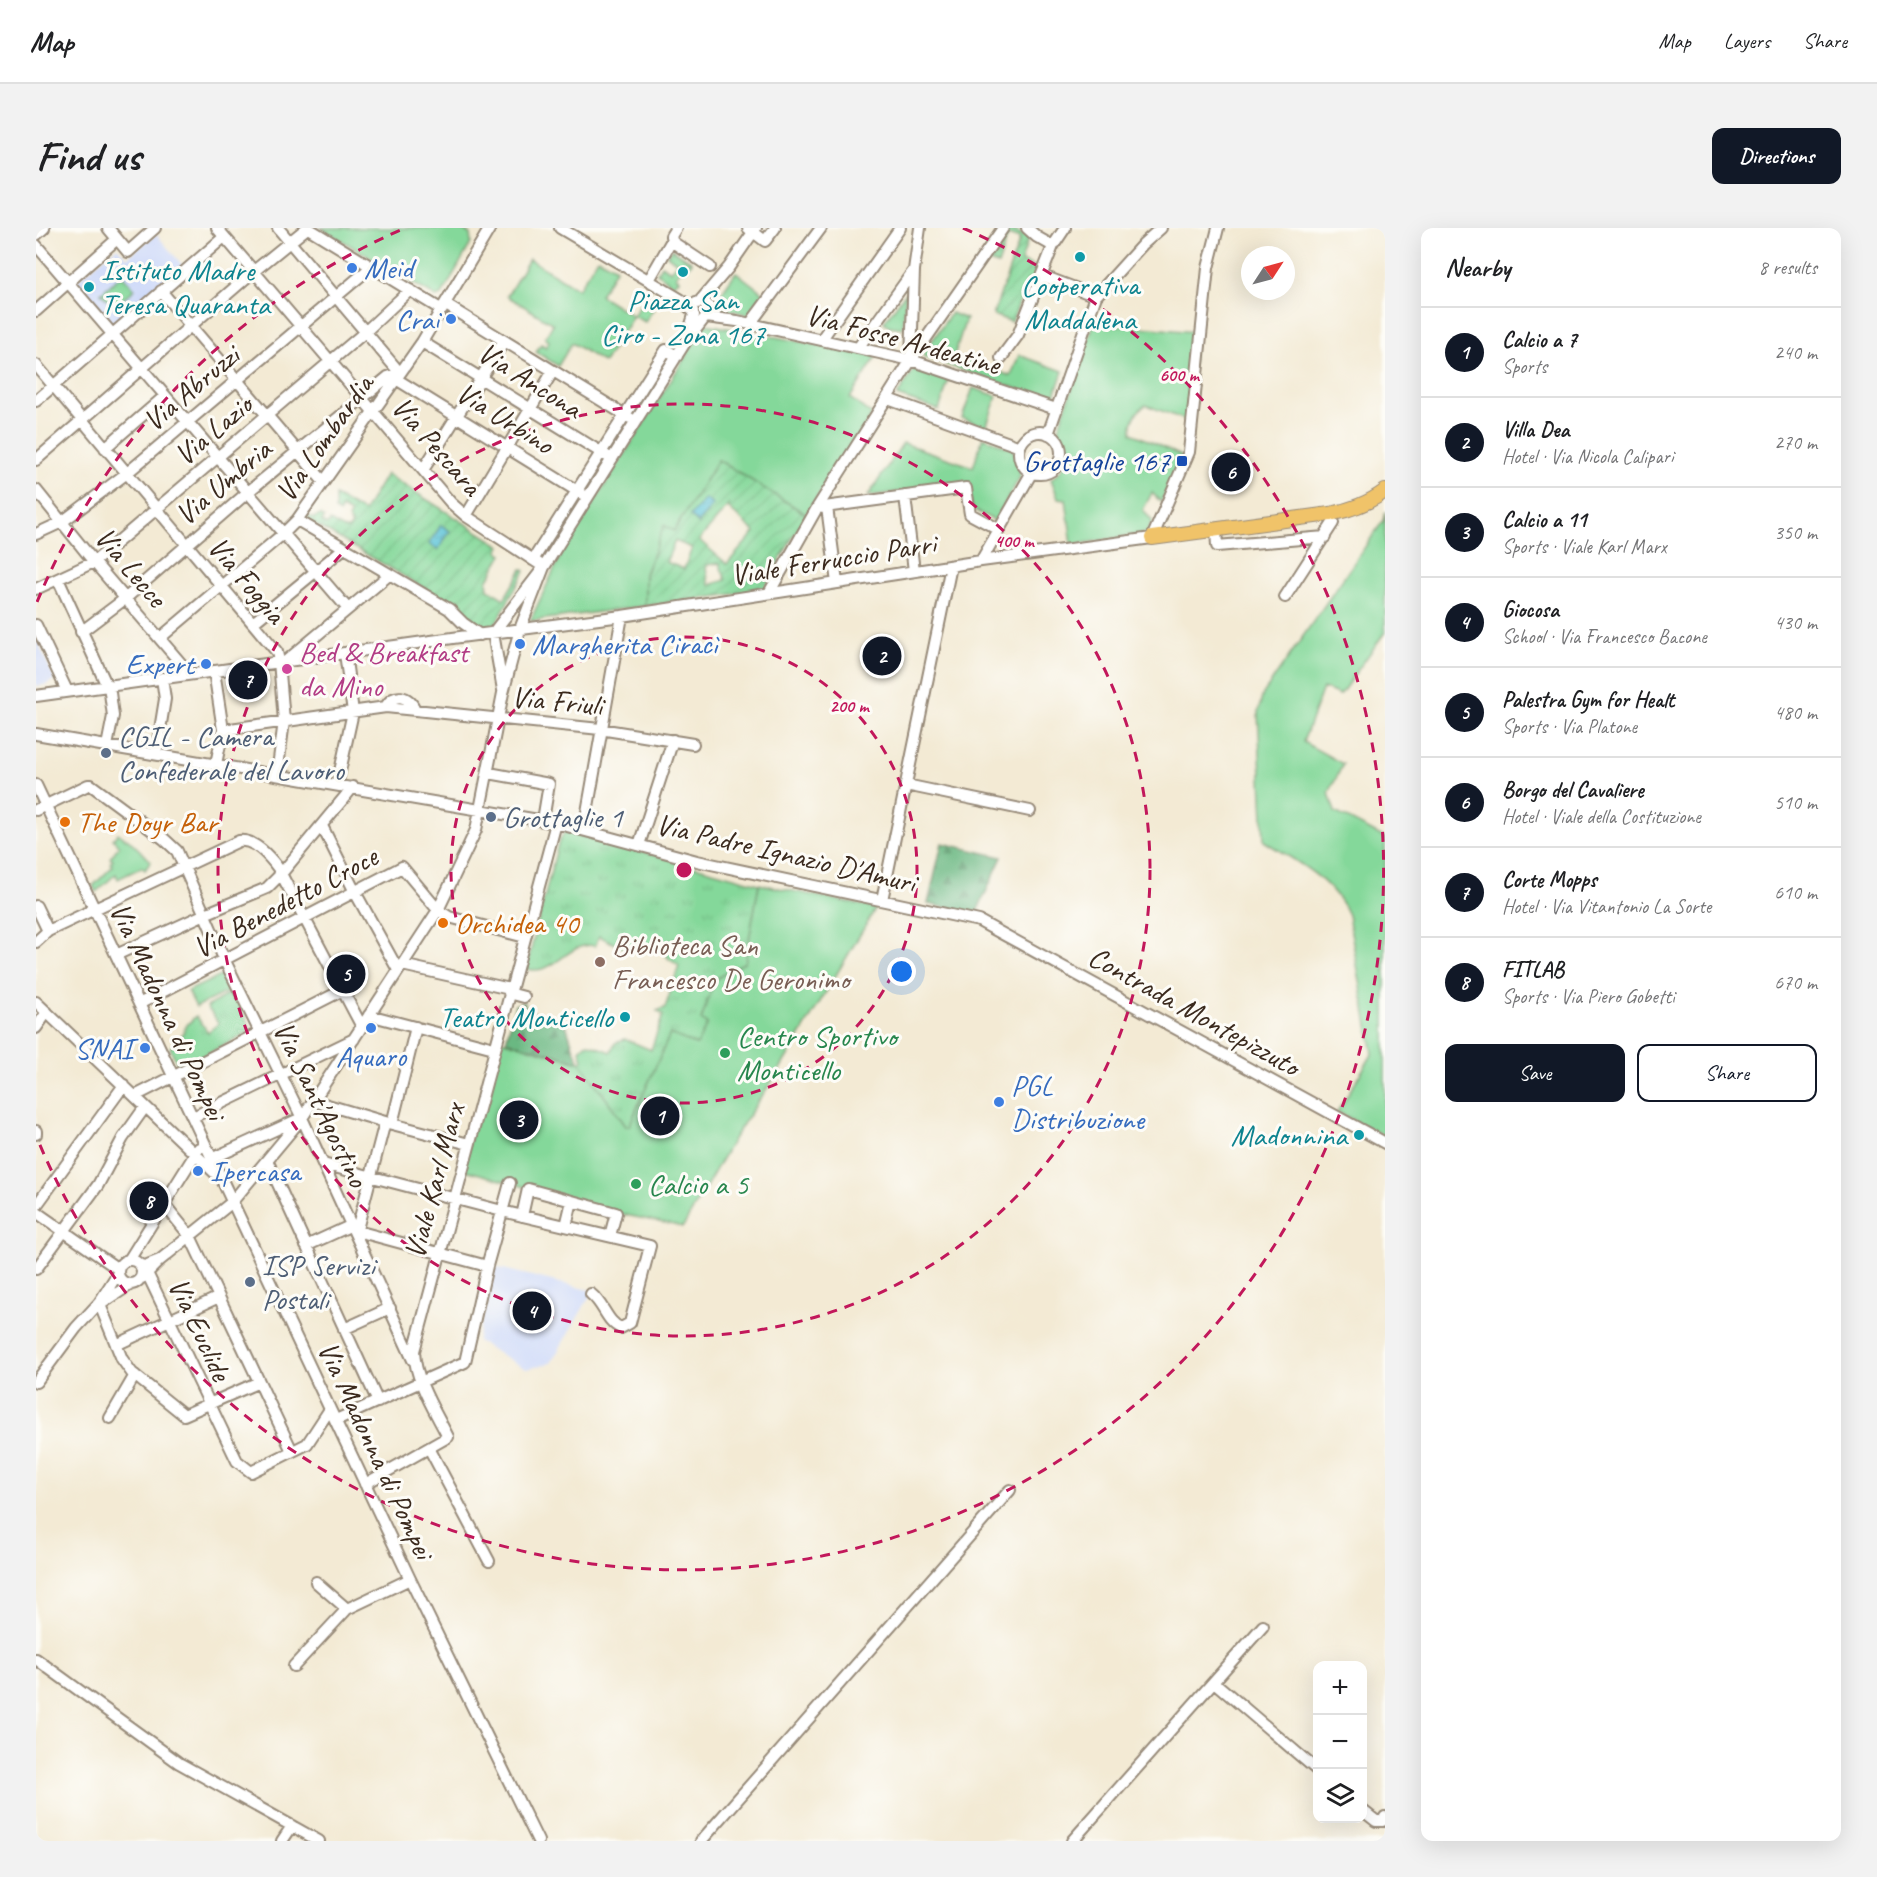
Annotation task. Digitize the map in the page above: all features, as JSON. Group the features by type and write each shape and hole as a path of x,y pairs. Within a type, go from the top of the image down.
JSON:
{"main road":[{"path":"1152,538 1349,510 1385,491"}],"street":[{"path":"36,235 44,228"},
{"path":"108,228 128,252 155,228"},
{"name":"Via Urbino","path":"278,228 365,332 398,376 458,417 588,498"},
{"path":"36,460 254,271 307,228 410,290 504,341 630,418"},
{"path":"560,228 702,310"},
{"path":"648,280 676,228"},
{"path":"503,693 493,633 544,567 588,498 607,456 630,418 686,341 702,310 752,229 765,241 775,228"},
{"path":"750,324 821,228"},
{"path":"821,340 900,228"},
{"path":"911,360 915,270 920,228"},
{"path":"768,593 911,360 1003,228"},
{"path":"1027,228 1053,246"},
{"path":"1001,358 1018,335 1053,246 1065,228"},
{"path":"1048,434 1096,296 1143,244 1161,228"},
{"path":"1152,538 1189,452 1208,268 1218,228"},
{"name":"Via Lombardia","path":"160,638 297,520 422,342 444,308 488,229"},
{"path":"36,401 161,291 221,232"},
{"name":"Via Pescara","path":"221,232 423,470 466,516 544,567"},
{"path":"36,311 117,239"},
{"path":"671,241 710,267"},
{"path":"36,245 348,609"},
{"name":"Via Abruzzi","path":"36,534 62,522 127,473 370,267"},
{"path":"858,348 915,270"},
{"path":"1043,276 1096,296"},
{"name":"Via Lazio","path":"36,589 94,562 365,332 410,290"},
{"path":"161,291 323,481"},
{"name":"Via Fosse Ardeatine","path":"702,310 737,321 911,360 1056,409"},
{"path":"423,470 504,341"},
{"name":"Via Ancona","path":"422,342 607,456"},
{"name":"Via Foggia","path":"36,365 283,661"},
{"path":"466,516 553,371"},
{"name":"Via Umbria","path":"81,632 126,598 248,492 388,377 398,376"},
{"path":"105,448 165,396"},
{"path":"888,399 1020,447"},
{"path":"1033,433 1048,434 1059,444 1060,459 1055,467 1046,472 1032,472 1021,461 1020,447 1025,438 1033,433"},
{"path":"533,560 577,491 607,456"},
{"path":"981,561 1032,472"},
{"path":"822,508 966,488 970,514 998,529"},
{"name":"Via Lecce","path":"36,490 190,674"},
{"path":"905,496 914,571"},
{"path":"822,508 837,584"},
{"path":"297,520 449,609 463,623 480,634"},
{"path":"1285,597 1333,523"},
{"path":"1216,530 1217,546 1325,537"},
{"name":"Viale Ferruccio Parri","path":"36,696 622,616 981,561 1152,538"},
{"path":"253,623 344,548"},
{"path":"882,900 951,566"},
{"path":"38,1375 76,1328 97,1308 134,1283 142,1276 146,1266 160,1260 231,1203 302,1118 438,910 476,830 482,809 503,693 520,629 544,567"},
{"path":"277,775 284,721 283,661 389,575"},
{"path":"58,579 108,686 113,716 107,746"},
{"path":"458,616 460,637"},
{"path":"584,829 600,729 622,616"},
{"path":"36,625 67,691"},
{"path":"314,637 316,657"},
{"path":"337,785 353,712 345,653"},
{"path":"214,670 223,730 216,764"},
{"path":"156,754 165,699 162,678"},
{"name":"Via Friuli","path":"223,730 386,707 600,729 693,744"},
{"name":"Via Padre Ignazio D'Amuri","path":"36,734 543,820 584,829 697,861 980,921"},
{"path":"639,845 673,740"},
{"path":"489,773 549,784 543,820"},
{"name":"Via Madonna di Pompei","path":"36,785 41,808 94,909 204,1143 204,1156 220,1178 410,1579 538,1841"},
{"name":"Via Sant'Agostino","path":"41,808 91,785 177,851 225,961 355,1230 415,1363"},
{"path":"906,786 1030,811"},
{"path":"116,956 204,914 267,888 354,788"},
{"name":"Viale Karl Marx","path":"429,1448 448,1437 422,1382 415,1363 414,1351 556,823"},
{"path":"322,826 355,892 400,967 510,991 524,997"},
{"path":"36,942 48,931 243,840 251,843 267,856 281,874 362,1028"},
{"name":"Via Benedetto Croce","path":"139,1004 402,867 438,910"},
{"path":"36,906 48,931"},
{"path":"438,910 449,917 525,937"},
{"name":"Contrada Montepizzuto","path":"980,921 1385,1143"},
{"path":"135,1096 343,990"},
{"path":"36,1002 145,1107 204,1156"},
{"path":"36,1028 47,1012"},
{"path":"369,1015 494,1048"},
{"path":"355,1230 416,1027"},
{"path":"192,1117 356,1038"},
{"path":"36,1206 124,1085"},
{"path":"314,1101 388,1123 469,1143"},
{"path":"36,1269 98,1185 123,1138 145,1107"},
{"path":"97,1308 122,1263 129,1260 164,1204 204,1156 302,1118"},
{"path":"267,1160 378,1402"},
{"path":"323,1164 454,1199 650,1246 630,1323 621,1328 614,1326 598,1299 591,1294"},
{"path":"336,1420 465,1362 510,1183"},
{"path":"522,1216 528,1189 616,1213 610,1236"},
{"path":"566,1226 572,1201"},
{"path":"164,1204 190,1236 292,1451 307,1443 330,1409"},
{"path":"36,1212 118,1271 124,1283 134,1283"},
{"path":"306,1246 355,1230 488,1266"},
{"path":"129,1260 137,1262 143,1269"},
{"name":"Via Euclide","path":"143,1269 237,1461 251,1472 292,1451"},
{"path":"116,1345 219,1297"},
{"path":"97,1308 122,1359 135,1375 184,1415 259,1382"},
{"path":"344,1329 390,1308"},
{"path":"110,1418 135,1375"},
{"path":"365,1484 429,1448 489,1561"},
{"path":"701,1841 1010,1490"},
{"path":"294,1666 347,1609 410,1579"},
{"path":"316,1582 347,1609"},
{"path":"1072,1841 1263,1626"},
{"path":"36,1659 179,1763 319,1841"},
{"path":"1214,1682 1315,1769"},
{"path":"1367,1814 1376,1821 1383,1821 1385,1817"},
{"path":"282,1841 292,1826"}],"shaded area":[{"path":"156,234 184,267 115,328 75,282 117,247 127,258"},
{"path":"36,638 55,680 36,686"},
{"path":"495,1267 593,1291 551,1363 526,1369 477,1341"}],"green space":[{"path":"321,228 459,228 470,234 471,243 442,295 436,297"},
{"path":"1007,228 1029,237 1021,261 1036,267 1038,271 1035,281 1028,279 1012,322 993,315 1020,239 1008,235 998,265 986,261"},
{"path":"672,249 692,262 687,269 682,268 676,276 679,280 673,284 657,273 661,265 671,271 677,263 667,255"},
{"path":"598,258 616,268 600,295 633,316 604,363 572,343 558,366 536,352 541,344 546,347 549,341 545,338 553,324 507,296 529,259 578,289"},
{"path":"736,272 767,296 752,316 720,307 717,303 717,299"},
{"path":"122,275 135,289 114,307 101,293"},
{"path":"906,292 903,328 889,326 884,322"},
{"path":"646,295 658,302 645,322 633,316"},
{"path":"951,313 966,319 954,356 1011,376 1019,355 1063,371 1053,401 924,357 923,354"},
{"path":"1094,323 1195,332 1188,421 1146,405 1137,413 1133,421 1132,433 1182,456 1161,502 1152,493 1143,510 1152,521 1147,533 1072,545 1066,499 1058,498 1051,479 1062,468 1068,456 1066,443 1058,430"},
{"path":"706,324 877,356 850,398 872,415 806,514 718,460 674,531 664,526 645,574 645,606 530,621 560,557"},
{"path":"915,368 949,379 939,410 897,396"},
{"path":"973,388 997,396 986,427 962,418"},
{"path":"983,437 1013,449 1020,470 1020,477 995,521 972,509 968,483 868,496 903,443 973,467"},
{"path":"718,460 806,514 763,590 645,606 645,575 664,525 674,531","holes":["729,505 729,509 755,532 727,564 699,540","675,541 692,548 684,569 666,562","719,563 726,580 709,585 707,565"]},
{"path":"386,474 501,546 498,551 503,554 487,581 488,589 504,599 522,569 525,571 493,628 472,624 465,612 306,519 308,516 313,518 321,515 324,518 322,522 327,525 330,521 344,529 349,529 352,524 348,519 351,513 342,508 339,513 335,510 335,496 364,512"},
{"path":"1385,512 1385,632 1340,695 1323,688 1303,742 1343,764 1329,793 1335,812 1385,838 1385,1136 1337,1112 1373,1053 1348,915 1333,891 1323,881 1264,841 1258,712 1263,694 1383,521"},
{"path":"565,831 759,884 745,962 715,979 701,1020 707,1024 697,1045 670,1034 629,1126 626,1126 580,1062 583,1060 580,1050 587,1043 611,1052 615,1043 625,1039 651,1050 663,1015 657,1011 665,1008 679,966 668,958 660,945 621,947 599,936 595,946 577,948 545,968 526,969 558,844"},
{"path":"118,833 127,838 151,861 145,870 142,867 118,879 116,874 96,892 93,886 113,866 110,863 113,860 110,858 119,846 113,839"},
{"path":"942,843 1002,857 976,914 928,904"},
{"name":"Centro Sportivo Monticello","path":"759,884 876,908 780,1069 735,1136 683,1227 616,1213 462,1169 497,1039 580,1062 626,1126 629,1126 670,1034 707,1024 701,1020 715,979 745,962"},
{"path":"222,975 229,991 196,1007 188,991"},
{"path":"233,991 252,1031 179,1068 170,1048 196,1016 208,1032 219,1023 207,1007"},
{"path":"524,1002 527,1010 566,1024 580,1062 506,1041 515,1005"}],"water":[{"path":"705,499 713,505 699,524 690,516"},
{"path":"441,525 450,531 438,550 429,544"}],"place":[{"name":"Cooperativa Maddalena","path":"1080,257"},
{"name":"Meid","path":"352,268"},
{"name":"Piazza San Ciro - Zona 167","path":"683,272"},
{"name":"Istituto Madre Teresa Quaranta","path":"89,287"},
{"name":"Crai","path":"451,319"},
{"name":"Grottaglie 167","path":"1182,461"},
{"name":"Borgo del Cavaliere","path":"1231,472"},
{"name":"Margherita Ciracì","path":"520,644"},
{"name":"Villa Dea","path":"882,656"},
{"name":"Expert","path":"206,664"},
{"name":"Bed & Breakfast da Mino","path":"287,669"},
{"name":"Corte Mopps","path":"248,680"},
{"name":"CGIL - Camera Confederale del Lavoro","path":"106,753"},
{"name":"Grottaglie 1","path":"491,817"},
{"name":"The Doyr Bar","path":"65,822"},
{"name":"Orchidea 40","path":"443,923"},
{"name":"Biblioteca San Francesco De Geronimo","path":"600,962"},
{"name":"Palestra Gym for Healt","path":"346,974"},
{"name":"Teatro Monticello","path":"625,1017"},
{"name":"Aquaro","path":"371,1028"},
{"name":"SNAI","path":"145,1048"},
{"name":"Centro Sportivo Monticello","path":"725,1053"},
{"name":"PGL Distribuzione","path":"999,1102"},
{"name":"Calcio a 7","path":"660,1116"},
{"name":"Calcio a 11","path":"519,1120"},
{"name":"Madonnina","path":"1359,1135"},
{"name":"Ipercasa","path":"198,1171"},
{"name":"Calcio a 5","path":"636,1184"},
{"name":"FITLAB","path":"149,1201"},
{"name":"ISP Servizi Postali","path":"250,1282"},
{"name":"Giocosa","path":"532,1311"}]}
